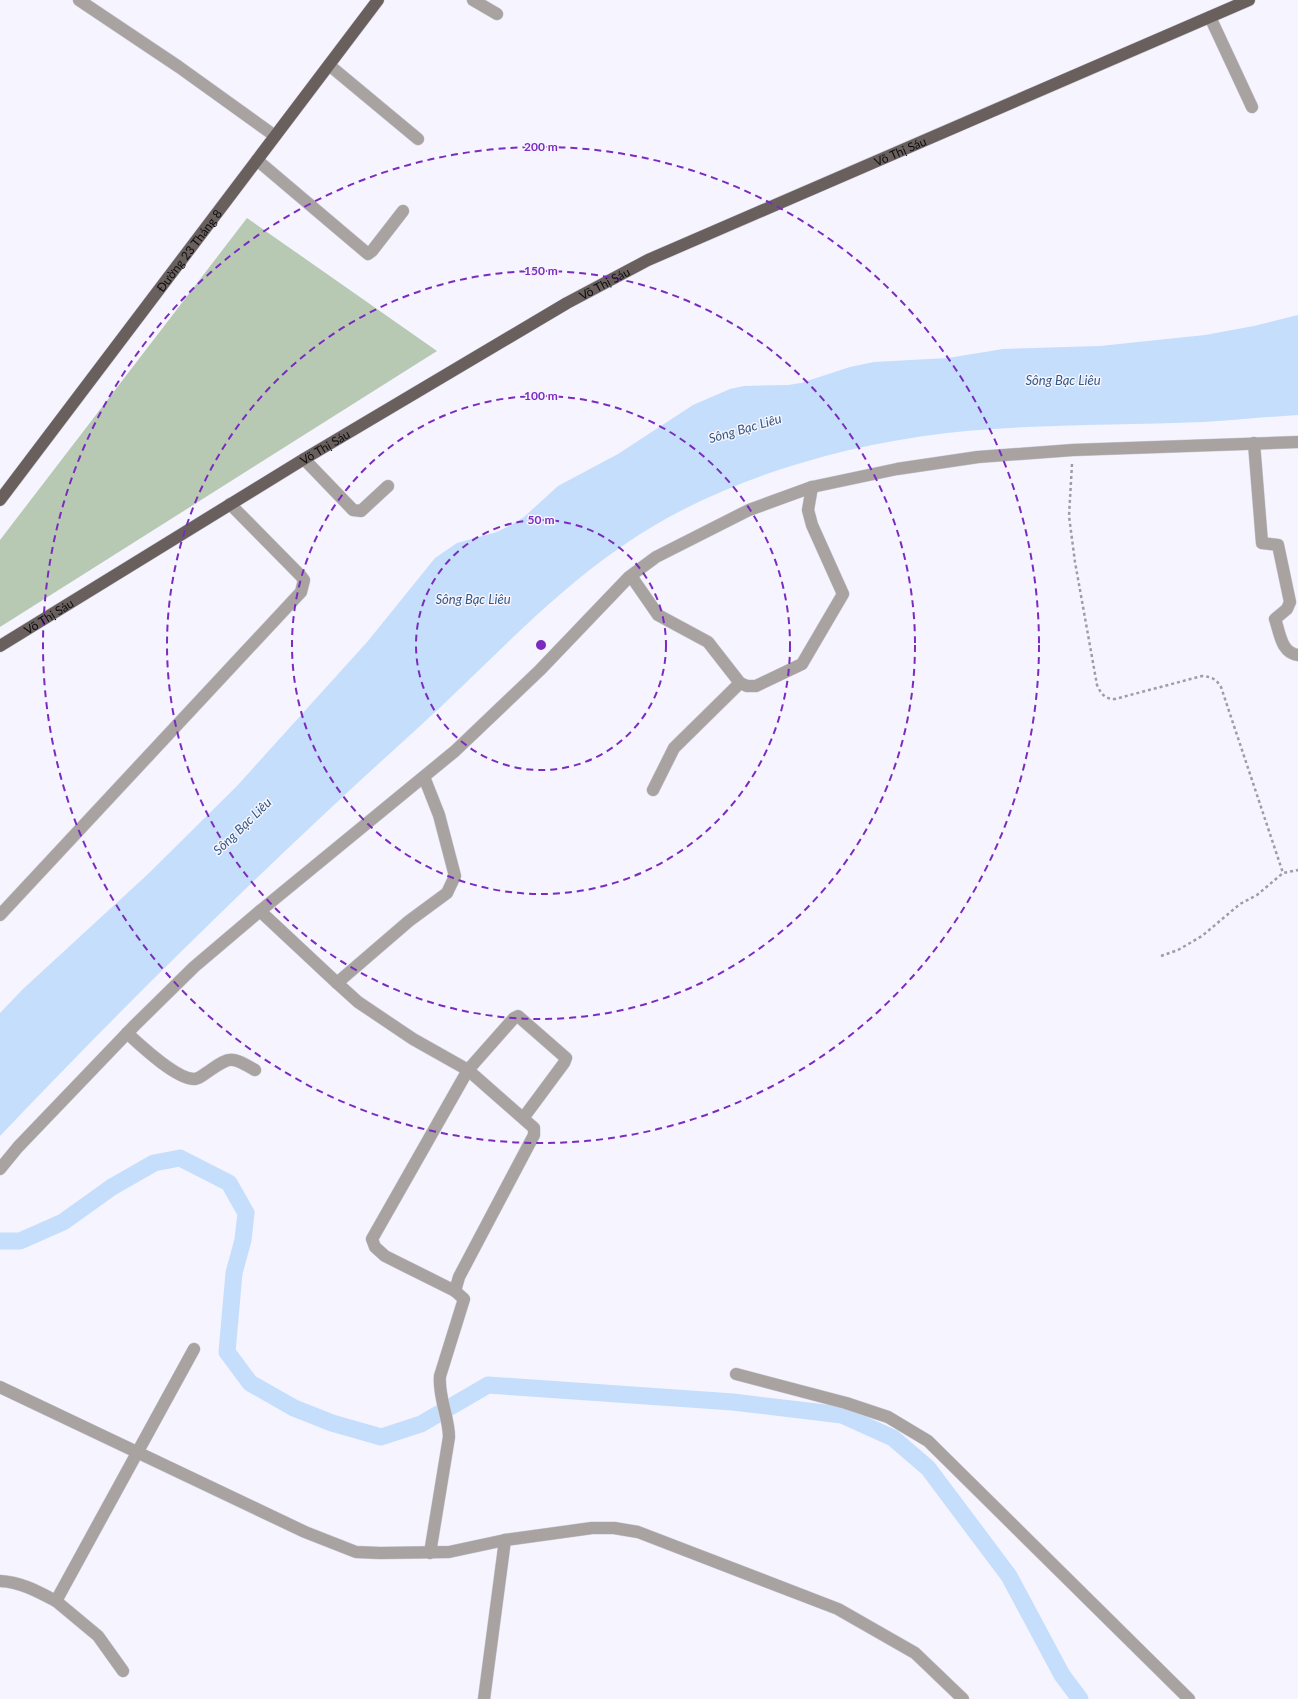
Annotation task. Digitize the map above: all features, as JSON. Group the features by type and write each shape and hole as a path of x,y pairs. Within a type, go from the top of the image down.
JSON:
{"main road":[{"name":"Đường 23 Tháng 8","path":"0,500 378,0"},
{"name":"Võ Thị Sáu","path":"0,646 304,459 567,303 648,260 1249,0"}],"street":[{"path":"79,0 179,67 275,136"},
{"path":"473,0 498,14"},
{"path":"1210,17 1252,107"},
{"path":"329,65 418,139"},
{"path":"257,160 368,254 372,251 403,211"},
{"path":"0,1169 18,1147 127,1033 194,967 260,910 455,751 534,675 631,576 656,557 750,510 812,487 897,469 978,457 1073,450 1298,442"},
{"path":"1254,443 1262,543 1278,545 1290,602 1287,608 1275,619 1285,650 1290,654 1298,655"},
{"path":"304,459 353,510 358,512 361,511 388,486"},
{"path":"631,576 658,615 708,642 740,683 747,686 756,686 802,664 841,598 842,590 812,525 808,510 812,487"},
{"path":"0,915 301,592 304,580 301,576 230,504"},
{"path":"653,790 674,748 740,683"},
{"path":"337,983 409,920 447,893 452,886 455,876 439,815 424,777"},
{"path":"260,910 358,1002 413,1039 468,1070 534,1128 534,1135 459,1277 455,1291"},
{"path":"430,1553 449,1437 449,1423 439,1383 464,1299 455,1291 385,1256 375,1247 372,1239 468,1070 514,1018 518,1016 566,1058 564,1063 524,1118"},
{"path":"127,1033 161,1063 190,1078 200,1077 225,1060 231,1058 236,1059 255,1070"},
{"path":"56,1601 194,1349"},
{"path":"736,1374 888,1417 928,1442 1189,1699"},
{"path":"0,1387 305,1532 356,1552 449,1552 505,1540 592,1528 614,1528 638,1532 838,1609 915,1653 963,1699"},
{"path":"484,1699 505,1540"},
{"path":"0,1581 13,1582 30,1587 56,1601 98,1636 123,1670"}],"path":[{"path":"1073,450 1070,516 1075,562 1097,685 1101,694 1108,699 1115,699 1202,676 1217,680 1221,687 1283,873"},
{"path":"1160,956 1178,950 1202,936 1240,904 1257,895 1283,873 1298,870"}],"green space":[{"path":"247,218 437,351 0,627 0,540"}],"water":[{"name":"Sông Bạc Liêu","path":"1298,315 1298,415 1204,422 1046,426 993,429 945,433 896,440 824,456 753,479 706,498 639,535 592,568 541,611 444,704 312,825 154,978 0,1136 0,1013 23,989 148,874 236,787 368,641 435,558 457,543 497,532 511,525 524,517 558,486 618,454 693,405 730,389 744,386 788,385 801,383 850,367 874,362 948,358 1003,349 1100,346 1205,335 1254,326"}],"waterway":[{"path":"0,1241 20,1241 63,1222 112,1187 154,1163 180,1158 229,1183 246,1213 243,1240 234,1273 227,1352 250,1383 294,1408 332,1423 381,1437 421,1424 488,1385 733,1402 842,1415 893,1438 928,1468 1009,1576 1062,1675 1080,1699"}]}
